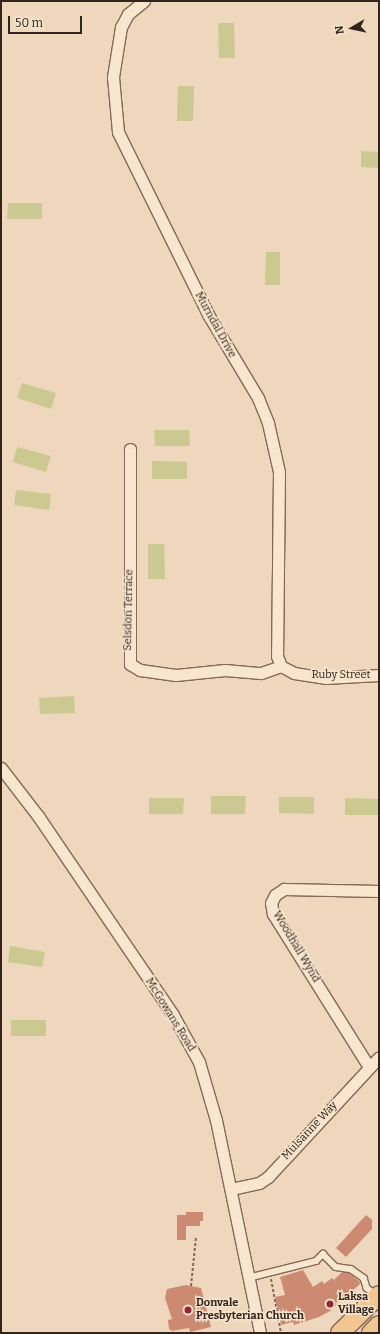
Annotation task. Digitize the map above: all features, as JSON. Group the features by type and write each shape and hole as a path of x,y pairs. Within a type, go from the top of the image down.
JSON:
{"main road":[{"path":"340,1333 378,1296"},
{"path":"371,1333 379,1325"}],"street":[{"name":"Murndal Drive","path":"144,1 128,14 121,27 113,77 118,132 210,316 258,398 268,423 279,472 277,650 281,666"},
{"name":"Selsdon Terrace","path":"130,449 130,664 140,670 176,675 225,670 261,673 281,666"},
{"name":"Ruby Street","path":"281,666 294,673 325,678 379,675"},
{"name":"McGowans Road","path":"1,768 98,904 187,1038 207,1085 231,1189 257,1330"},
{"name":"Woodhall Wynd","path":"369,1067 273,914 271,903 275,895 284,889 379,891"},
{"name":"Mulsanne Way","path":"231,1189 258,1183 268,1177 379,1057"}],"lane":[{"path":"248,1278 316,1261 323,1254 336,1267 351,1269 364,1278 367,1288 378,1296"}],"path":[{"path":"191,1286 196,1237"},
{"path":"270,1273 281,1333"}],"shaded area":[{"path":"218,23 234,23 235,58 219,58"},
{"path":"178,86 194,86 193,121 177,121"},
{"path":"361,151 379,152 379,168 361,167"},
{"path":"8,203 42,203 42,219 7,219"},
{"path":"266,252 280,252 280,285 265,285"},
{"path":"22,383 56,393 51,409 17,398"},
{"path":"154,430 189,430 190,446 155,446"},
{"path":"17,447 51,456 46,472 13,462"},
{"path":"152,461 187,462 187,479 152,479"},
{"path":"16,490 51,494 49,510 14,505"},
{"path":"148,544 164,544 165,579 148,579"},
{"path":"74,696 75,713 40,714 39,698"},
{"path":"211,796 246,796 245,814 211,814"},
{"path":"279,797 314,797 314,814 279,813"},
{"path":"149,798 184,798 183,814 149,814"},
{"path":"345,798 379,799 379,815 345,815"},
{"path":"10,946 45,952 42,967 8,962"},
{"path":"11,1020 46,1020 46,1036 11,1036"}],"building":[{"path":"186,1212 203,1212 203,1221 200,1221 200,1226 186,1226 186,1240 177,1240 177,1215 186,1215"},
{"path":"366,1215 372,1220 372,1229 346,1257 336,1248"},
{"path":"303,1270 313,1287 322,1281 324,1284 332,1278 334,1280 342,1272 349,1273 361,1283 330,1311 319,1317 294,1325 293,1322 281,1325 275,1297 285,1295 280,1277"},
{"name":"Donvale Presbyterian Church","path":"186,1285 201,1288 211,1327 190,1332 189,1328 172,1331 169,1329 168,1320 172,1319 165,1298 167,1289"}],"place":[{"name":"Laksa Village","path":"330,1304"},
{"name":"Donvale Presbyterian Church","path":"188,1310"}]}
